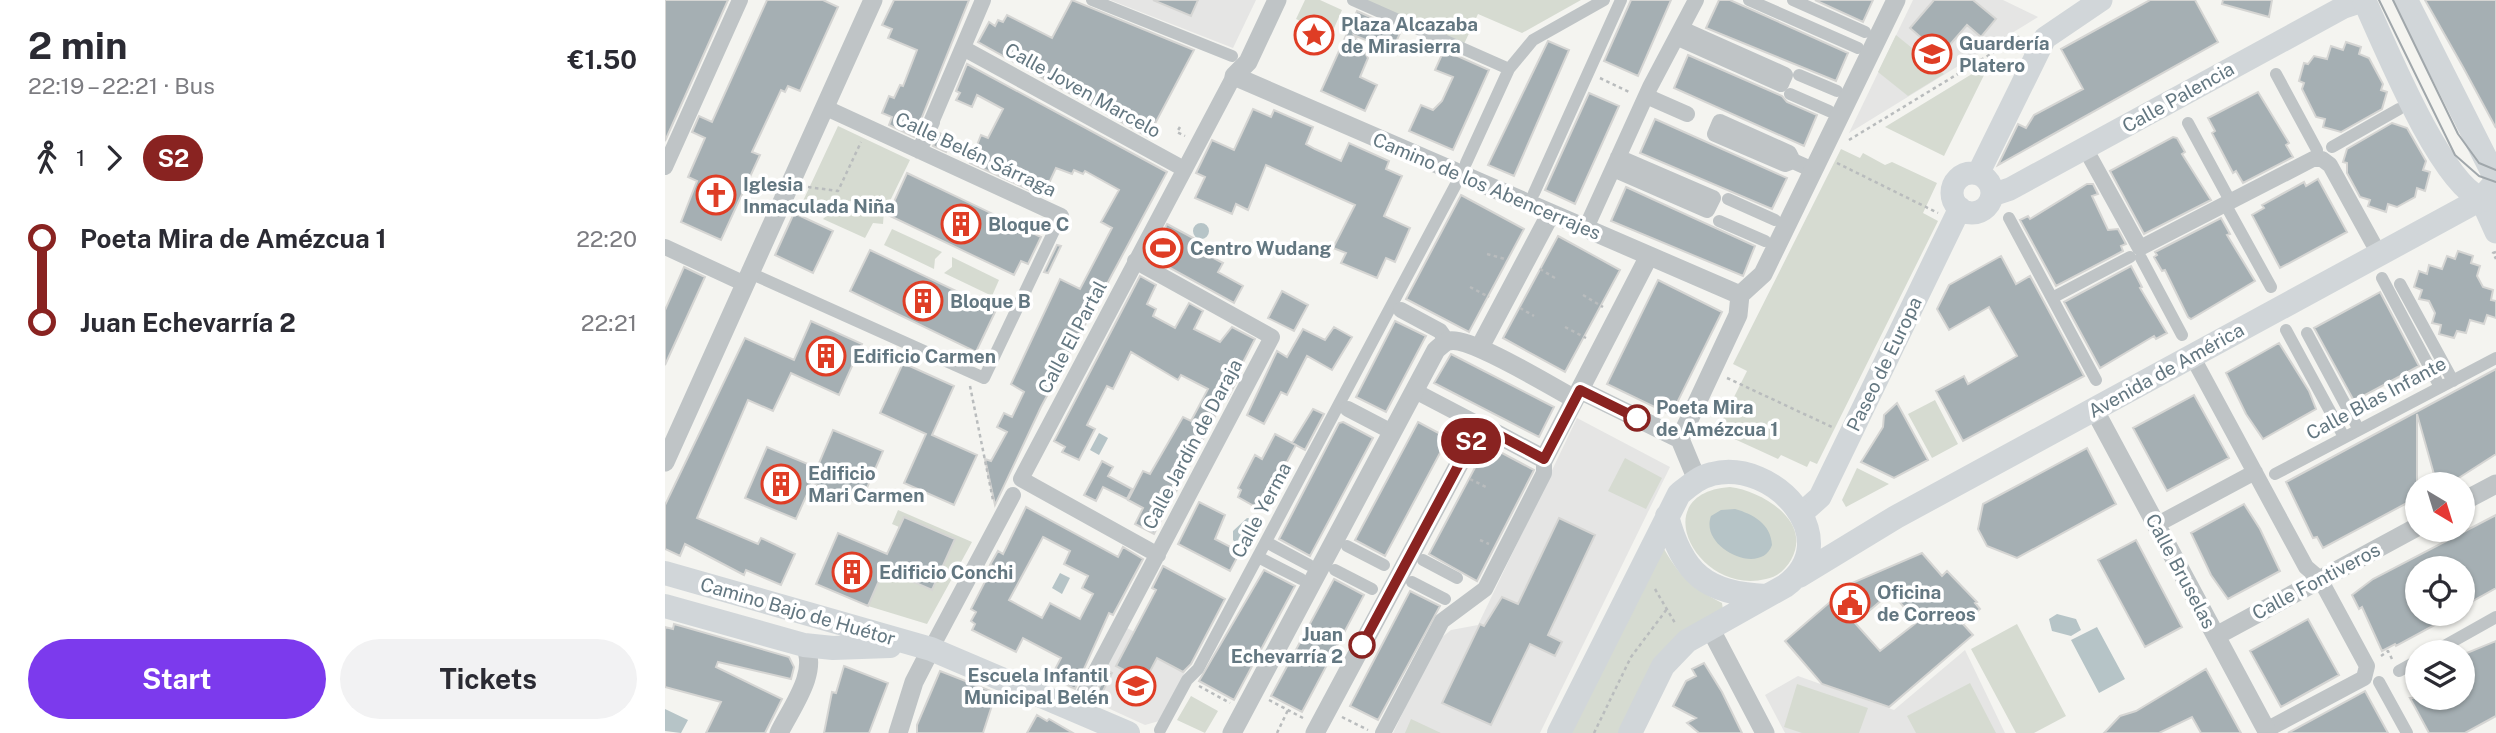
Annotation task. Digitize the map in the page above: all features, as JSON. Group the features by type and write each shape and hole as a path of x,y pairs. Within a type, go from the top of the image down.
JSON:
{"main road":[{"path":"1978,174 2045,38 2101,0"},
{"path":"2365,0 2432,141 2455,174 2492,190"},
{"name":"Calle Palencia","path":"1992,195 2010,189 2344,7 2365,0"},
{"path":"2406,0 2489,153 2496,232"},
{"path":"1978,174 1990,184 1992,195 1983,210 1971,213 1952,212 1955,184 1964,175 1978,174"},
{"name":"Avenida de América","path":"1799,576 1836,556 1851,542 2094,409 2187,345 2381,266 2492,190"},
{"name":"Paseo de Europa","path":"1805,525 1952,212"},
{"path":"1559,733 1679,494 1697,480 1713,474 1727,473 1765,481 1783,491 1805,525 1834,543 1851,542"},
{"path":"1667,516 1674,541 1687,566 1707,584 1736,595 1767,596"},
{"path":"1630,733 1663,666 1686,641 1799,576 1806,563 1805,525"},
{"name":"Camino Bajo de Huétor","path":"665,573 931,649 1128,733"},
{"name":"Camino Bajo de Huétor","path":"665,606 804,645 931,649"}],"street":[{"path":"665,167 740,0"},
{"path":"665,461 752,281 824,107 873,0"},
{"path":"919,151 983,0"},
{"name":"Camino de los Abencerrajes","path":"1092,0 1549,215 1586,228 1740,295"},
{"path":"1233,66 1248,62 1277,0"},
{"path":"1353,0 1509,69"},
{"path":"1466,163 1509,69 1533,40 1604,0"},
{"path":"1534,193 1621,0"},
{"path":"1586,228 1615,163 1638,94 1680,34 1696,0"},
{"path":"1749,0 1858,48"},
{"path":"1793,0 1865,32"},
{"path":"1680,439 1738,315 1740,295 1763,274 1896,0"},
{"path":"1680,34 1785,75 1781,84 1680,34"},
{"name":"Calle Joven Marcelo","path":"963,48 1184,169"},
{"name":"Calle El Partal","path":"1158,555 1021,479 1184,169 1233,66"},
{"path":"2276,74 2324,152 2440,387"},
{"path":"1799,75 1837,91"},
{"path":"1638,94 1687,114"},
{"path":"1790,94 1829,111"},
{"name":"Calle Belén Sárraga","path":"824,107 1061,216 979,376"},
{"path":"2052,298 2313,159 2399,109"},
{"path":"2188,123 2271,287"},
{"path":"2085,148 2137,254 2306,567 2320,579 2407,733"},
{"path":"1793,161 1813,170"},
{"path":"1615,163 1713,198 1707,210 1615,163"},
{"name":"Calle Yerma","path":"1160,730 1187,680 1198,670 1266,542 1343,407 1397,307 1455,186"},
{"path":"1728,200 1776,220"},
{"path":"1480,347 1549,215"},
{"path":"2009,218 2096,380"},
{"path":"1719,221 1765,241"},
{"path":"665,247 979,376"},
{"path":"1377,732 1442,621 1485,589 1544,473 1544,459 1649,256"},
{"name":"Calle Jardín de Daraja","path":"1076,709 1272,337 1135,261"},
{"path":"2400,284 2453,381"},
{"path":"1397,307 1440,331 1447,341"},
{"path":"2286,330 2344,438"},
{"path":"2307,333 2359,430"},
{"path":"1232,733 1238,710 1436,350 1447,341 1457,340 1480,347 1680,439 1697,480"},
{"name":"Calle Blas Infante","path":"2274,474 2496,358"},
{"path":"1415,391 1544,459"},
{"path":"1343,407 1392,432"},
{"name":"Calle Bruselas","path":"2094,409 2267,732"},
{"path":"1312,727 1480,425"},
{"path":"2156,525 2255,472"},
{"path":"2475,495 2496,484"},
{"path":"898,733 914,682 1013,495"},
{"name":"Calle Fontiveros","path":"2215,636 2405,533"},
{"path":"1266,542 1309,565"},
{"path":"1347,546 1384,565"},
{"path":"1258,557 1301,579"},
{"path":"1423,560 1457,578"},
{"path":"1335,570 1372,589"},
{"path":"1412,582 1445,599"},
{"path":"2455,640 2496,617"},
{"path":"1710,628 1765,733"},
{"path":"779,733 810,668 809,654 804,645"},
{"path":"2399,671 2405,668"},
{"path":"2267,732 2364,678 2374,677"}],"path":[{"path":"1843,136 1851,141 2022,34"},
{"path":"1588,72 1638,94"},
{"path":"1180,127 1177,132 1189,138"},
{"path":"807,187 838,191 864,136"},
{"path":"1831,160 1952,212"},
{"path":"2496,252 2493,253 2496,259"},
{"path":"1487,254 1511,261"},
{"path":"1537,268 1555,278"},
{"path":"1469,287 1492,299"},
{"path":"1583,295 1606,308"},
{"path":"1517,306 1534,316"},
{"path":"1565,327 1589,340"},
{"path":"979,376 970,384 995,510"},
{"path":"1723,377 1838,430"},
{"path":"1468,477 1486,486"},
{"path":"1653,585 1677,626"},
{"path":"1594,733 1631,657 1667,609"},
{"path":"1187,680 1238,710"},
{"path":"1266,699 1312,727"},
{"path":"1277,733 1288,710"},
{"path":"1341,716 1377,732"}],"shaded area":[{"path":"1110,0 1256,0 1233,48"},
{"path":"1305,0 1320,0 1342,10 1331,35 1296,19"},
{"path":"1365,0 1581,0 1522,33 1478,14 1464,44"},
{"name":"Guardería Platero","path":"1913,0 2003,0 2038,17 1849,133"},
{"path":"1896,35 1944,74 1908,96 1878,72"},
{"path":"1990,63 1944,156 1885,127"},
{"path":"838,126 910,160 888,205 874,201 803,201"},
{"path":"1841,149 1860,158 1863,153 1885,165 1892,162 1937,183 1923,213 1938,221 1817,464 1810,461 1807,467 1781,455 1778,459 1717,431 1747,371 1733,364"},
{"path":"832,211 884,211 883,224 873,223 865,238 823,219"},
{"path":"1201,223 1209,231 1201,239 1193,231"},
{"path":"892,229 942,252 935,259 934,269 884,245"},
{"path":"952,257 999,280 992,296 944,273 952,267"},
{"path":"1935,400 1958,444 1932,458 1908,414"},
{"path":"1577,418 1670,467 1540,733 1393,733 1437,641 1451,630 1478,625"},
{"path":"1099,433 1108,438 1099,455 1090,450"},
{"path":"1625,458 1662,478 1646,509 1608,491"},
{"path":"1857,468 1889,484 1846,507 1842,500"},
{"path":"1730,487 1769,502 1781,510 1790,521 1796,546 1789,564 1774,577 1741,580 1719,573 1702,559 1690,542 1685,523 1690,506 1704,493"},
{"path":"1735,509 1754,517 1765,526 1772,545 1766,554 1745,558 1722,548 1714,539 1710,528 1711,516 1721,510"},
{"path":"898,510 972,542 927,624 868,606 884,569 932,590 954,539 904,517 899,527 892,524"},
{"path":"1247,518 1253,519 1254,526 1247,543 1238,545 1233,540 1233,531"},
{"path":"1664,549 1682,574 1695,587 1722,603 1723,610 1620,733 1568,733"},
{"path":"1060,573 1070,578 1062,594 1052,588"},
{"path":"2057,614 2076,619 2081,630 2071,636 2052,631 2049,619"},
{"path":"2017,624 2066,716 2034,733 2016,733 1971,649"},
{"name":"Escuela Infantil Municipal Belén","path":"1125,627 1191,661 1159,721 1145,725 1088,699"},
{"path":"2097,627 2125,679 2099,693 2071,640"},
{"path":"1965,650 2005,733 1785,733 1765,695 1798,676 1894,710"},
{"path":"1970,683 1996,733 1916,733 1907,716"},
{"path":"1797,684 1868,708 1859,733 1802,733 1784,727"},
{"path":"1191,696 1218,711 1205,733 1177,720"},
{"path":"665,709 688,720 681,733 665,731"},
{"path":"1411,719 1441,733 1405,733"}],"building":[{"path":"665,0 728,0 665,141"},
{"path":"767,0 823,0 838,7 800,91 788,86 785,92 781,90 752,152 760,155 721,240 681,222 697,181 688,177 705,138 692,132 699,116 712,122"},
{"path":"894,0 969,0 914,137 889,125 892,117 882,113 889,96 894,98 900,85 903,86 917,50 888,38 892,29 882,25"},
{"path":"1072,0 1194,50 1148,137 978,42 989,22 995,26 998,20 1003,22 1007,15 1052,38"},
{"path":"1153,0 1198,0 1191,16"},
{"path":"1631,0 1671,0 1638,76 1604,61"},
{"path":"1719,0 1730,0 1848,53 1836,81 1706,28"},
{"path":"1815,0 1873,0 1863,22"},
{"path":"1934,0 1973,0 1996,19 1981,37 1967,25 1941,55 1910,28"},
{"path":"2150,0 2195,0 2218,42 1998,165 2018,124 2026,128 2034,115 2083,89 2061,49"},
{"path":"2223,0 2272,0 2269,17 2222,4"},
{"path":"2425,0 2496,0 2496,128 2463,67"},
{"path":"1357,11 1401,31 1392,51 1354,35 1368,58 1360,77 1377,85 1365,111 1321,91"},
{"path":"1548,41 1569,50 1514,176 1488,165"},
{"path":"2346,42 2361,47 2359,54 2369,58 2383,84 2381,90 2387,92 2382,109 2341,132 2323,127 2325,119 2316,117 2302,89 2304,83 2299,81 2304,63 2308,64 2314,56 2327,59 2331,46 2343,50"},
{"path":"1444,50 1489,70 1453,150 1409,131 1421,105 1433,110 1442,101 1453,77 1435,70"},
{"path":"1688,55 1782,96 1787,102 1817,115 1804,146 1674,88"},
{"path":"967,64 1167,172 1041,407 995,505 985,459 991,461 1007,432 997,427 1004,413 1012,417 1024,392 1011,384 1060,279 1080,289 1112,228 1101,222 1119,190 1085,171 1083,174 1074,170 1072,174 1056,168 1043,196 970,163 981,135 988,138 1003,109 977,95 972,107 956,100 960,93 956,91"},
{"path":"2258,92 2289,143 2286,145 2293,157 2243,183 2236,171 2233,173 2212,133 2215,131 2208,118"},
{"path":"1589,93 1619,106 1575,204 1545,190"},
{"path":"1253,109 1271,117 1274,110 1313,127 1306,144 1341,161 1349,143 1389,161 1386,169 1402,176 1384,216 1410,228 1395,262 1386,258 1377,278 1341,263 1346,253 1333,248 1355,205 1266,165 1248,210 1236,204 1232,214 1195,198 1205,177 1196,173 1212,140 1234,150"},
{"path":"1655,119 1787,178 1772,209 1640,153"},
{"path":"2392,123 2407,128 2426,161 2423,170 2430,172 2425,191 2417,188 2415,197 2397,207 2388,204 2386,212 2368,206 2370,200 2360,197 2347,173 2347,163 2343,162 2347,149"},
{"path":"939,133 952,139 946,152 933,146"},
{"path":"2173,137 2177,138 2185,152 2182,154 2211,200 2144,234 2110,171"},
{"name":"Bloque C","path":"907,173 1041,237 1028,264 1021,261 1014,275 888,215"},
{"path":"2318,179 2347,232 2280,268 2252,215 2264,208 2262,205 2304,182 2306,186"},
{"path":"2087,184 2093,184 2098,194 2092,196 2108,230 2118,229 2126,244 2121,246 2123,251 2056,286 2020,220 2028,216 2030,219"},
{"path":"1626,187 1755,246 1743,276 1611,221"},
{"path":"1461,195 1524,229 1469,332 1406,299"},
{"path":"794,213 833,231 813,273 775,255"},
{"path":"2221,218 2230,234 2227,235 2255,281 2191,319 2165,270 2162,271 2154,257 2157,255 2155,252"},
{"path":"1167,224 1195,239 1191,246 1223,263 1218,272 1243,286 1234,303 1150,257"},
{"path":"1558,236 1620,270 1565,372 1503,338"},
{"path":"1057,245 1061,246 1048,273 1044,272"},
{"name":"Bloque B","path":"870,250 996,310 976,352 850,291"},
{"path":"2458,251 2473,256 2471,263 2480,266 2477,276 2483,287 2493,290 2491,300 2496,301 2496,318 2487,315 2484,324 2470,320 2466,333 2457,331 2454,338 2439,334 2441,325 2432,323 2435,313 2429,301 2419,299 2422,290 2414,287 2419,271 2427,274 2429,265 2442,269 2447,256 2455,259"},
{"path":"2001,256 2016,284 2030,276 2084,376 1963,441 1936,391 1964,376 1968,384 2017,356 1989,307 1949,330 1937,309 1949,285"},
{"path":"2131,266 2142,287 2140,288 2167,333 2156,339 2154,336 2100,368 2064,302"},
{"path":"684,267 705,277 665,365 665,310"},
{"path":"1140,276 1156,285 1147,304 1156,309 1153,316 1175,328 1189,303 1203,311 1194,329 1220,342 1232,327 1255,339 1238,372 1241,373 1227,399 1225,397 1154,534 1135,524 1143,508 1128,500 1143,471 1150,474 1183,417 1191,421 1208,389 1181,375 1178,380 1131,352 1113,389 1107,386 1087,425 1095,429 1079,460 1062,452 1065,447 1054,441"},
{"path":"1658,280 1722,312 1671,415 1607,384"},
{"path":"1282,291 1308,305 1294,331 1268,318"},
{"path":"2380,292 2419,366 2354,401 2314,328"},
{"path":"811,321 862,344 839,395 791,373 773,411 748,400 697,518 758,544 761,538 795,554 781,585 746,570 744,575 685,544 680,556 665,549 665,505 745,338 794,360"},
{"path":"1395,321 1426,336 1386,412 1356,397"},
{"path":"1334,327 1352,337 1332,370 1307,356 1287,395 1281,392 1264,424 1247,415 1277,351 1287,357 1303,329 1325,340"},
{"path":"2279,343 2309,391 2316,409 2263,439 2246,414 2226,373"},
{"path":"1451,354 1554,407 1539,437 1434,383"},
{"path":"903,363 954,386 932,435 977,455 954,505 904,483 926,434 880,413"},
{"path":"2496,369 2496,454 2468,472 2433,472 2417,414 2417,472 2405,472 2405,504 2323,548 2317,537 2313,538 2286,482"},
{"path":"2194,395 2229,458 2167,491 2133,428"},
{"path":"1897,403 1928,460 1894,478 1861,462 1883,427 1884,415"},
{"path":"1313,409 1324,414 1305,450 1292,443"},
{"path":"1343,422 1373,438 1310,556 1279,539 1339,423"},
{"path":"1418,422 1448,438 1385,556 1355,540"},
{"path":"833,430 883,451 860,504 812,483 796,519 745,498 767,447 817,468"},
{"path":"1275,434 1296,445 1261,510 1238,497 1241,490 1238,488 1255,455 1262,459"},
{"path":"1487,445 1534,470 1477,581 1429,554"},
{"path":"2087,448 2116,504 2017,558 1987,546 1978,529 1983,504"},
{"path":"1102,461 1113,467 1108,476 1132,489 1127,499 1103,487 1096,501 1084,495"},
{"path":"1199,502 1225,515 1215,539 1240,552 1230,571 1178,544"},
{"path":"2244,504 2260,529 2280,571 2228,599 2211,575 2191,533"},
{"path":"1026,507 1118,557 1123,547 1143,559 1113,615 1109,613 1075,689 1051,677 1061,658 1023,638 1016,652 972,630 975,624 971,621 976,612 971,609 998,551 1003,554","holes":["1043,537 1070,551 1064,564 1088,576 1082,588 1093,594 1080,619 1050,603 1042,618 1009,600"]},
{"path":"2496,515 2496,588 2475,600 2475,556 2417,556 2444,542 2475,542 2475,526"},
{"path":"904,517 955,539 932,590 884,569 868,606 816,584 838,533 887,554"},
{"path":"1559,518 1595,535 1548,635 1562,642 1555,656 1530,644 1491,725 1442,703 1480,624 1484,626 1502,597 1518,604"},
{"path":"2136,540 2182,627 2145,647 2098,560"},
{"path":"1922,553 1942,576 1947,571 1977,602 1975,603 1980,609 1963,624 1973,635 1889,707 1822,684 1785,641 1852,583","holes":["1891,592 1917,622 1880,651 1855,623"]},
{"path":"2405,562 2405,626 2433,626 2382,651 2362,607 2359,609 2352,595 2373,579"},
{"path":"1163,566 1225,599 1191,664 1183,672 1157,658 1145,681 1116,666 1156,590 1152,588"},
{"path":"1264,570 1295,586 1234,700 1199,681"},
{"path":"1334,579 1364,595 1302,712 1271,696"},
{"path":"1410,591 1440,606 1378,720 1350,706"},
{"path":"2308,619 2339,675 2281,707 2250,651"},
{"path":"674,624 789,657 794,667 791,679 718,662 716,667 782,699 765,733 706,733 721,702 665,687 665,627 673,629"},
{"path":"2496,641 2496,716 2465,733 2429,733 2417,710 2475,710 2475,650"},
{"path":"1704,663 1742,733 1699,733 1687,723 1696,718 1673,706 1686,681 1696,676 1692,669"},
{"path":"844,666 888,683 869,733 824,733 832,692 836,693"},
{"path":"2206,669 2241,733 2201,733 2192,717 2159,733 2104,733 2120,716 2136,711"},
{"path":"940,671 996,693 983,733 917,733 917,725"},
{"path":"1108,671 1112,673 1098,701 1093,699"},
{"path":"2365,691 2388,733 2288,733"},
{"path":"1037,715 1047,721 1049,719 1073,733 1027,733"}],"tram line":[{"path":"2379,0 2455,155 2479,176 2496,182"},
{"path":"2393,0 2458,134 2479,163 2496,170"}],"bus line":[{"name":"S2","path":"1362,645 1480,425 1544,459 1580,390 1637,418"}],"place":[{"name":"Plaza Alcazaba de Mirasierra","path":"1314,35"},
{"name":"Guardería Platero","path":"1932,54"},
{"name":"Iglesia Inmaculada Niña","path":"716,195"},
{"name":"Bloque C","path":"961,224"},
{"name":"Centro Wudang","path":"1163,248"},
{"name":"Bloque B","path":"923,301"},
{"name":"Edificio Carmen","path":"826,356"},
{"name":"Poeta Mira de Amézcua 1","path":"1637,418"},
{"name":"Edificio Mari Carmen","path":"781,484"},
{"name":"Edificio Conchi","path":"852,572"},
{"name":"Oficina de Correos","path":"1850,603"},
{"name":"Juan Echevarría 2","path":"1362,645"},
{"name":"Escuela Infantil Municipal Belén","path":"1136,686"}]}
